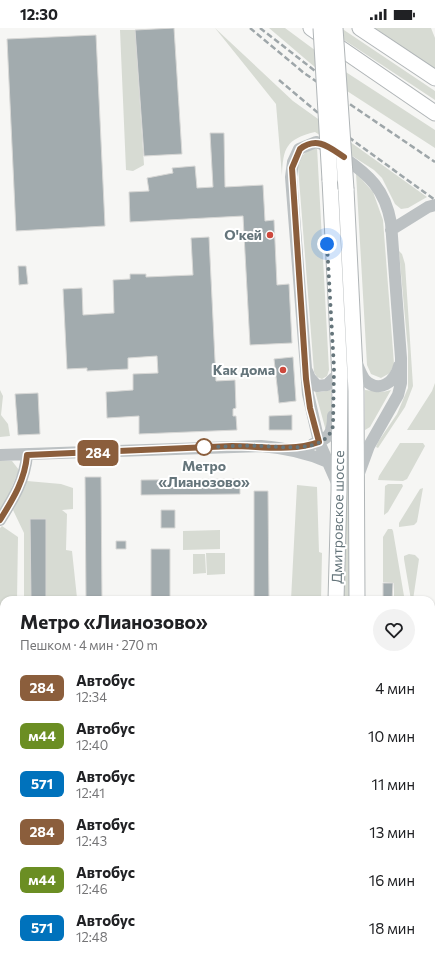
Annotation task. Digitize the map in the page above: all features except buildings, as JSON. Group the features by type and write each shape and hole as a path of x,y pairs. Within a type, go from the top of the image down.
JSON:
{"main road":[{"path":"311,28 435,113"},
{"name":"Дмитровское шоссе","path":"321,28 327,178 340,378 336,596"},
{"name":"Дмитровское шоссе","path":"335,28 346,190 355,359 357,596"},
{"path":"360,28 435,78"},
{"path":"417,100 435,104"}],"street":[{"name":"Дмитровское шоссе","path":"306,368 291,177 293,162 300,149 309,144 322,143 366,174 384,199 390,218 402,376 398,395 369,446 356,481"},
{"path":"288,449 319,442 330,436 333,426 334,378 327,178"},
{"path":"391,230 428,207 435,205"},
{"name":"Дмитровское шоссе","path":"355,359 364,379 369,383 380,385 393,380 397,374 401,358"},
{"path":"306,368 310,378 317,386 327,385 334,378"},
{"path":"306,368 310,408 319,442 339,486"},
{"path":"0,455 261,446 288,449 311,454 328,462"},
{"path":"0,520 18,491 26,466 27,455"}],"shaded area":[{"path":"215,28 293,101 427,197 408,208 401,209 395,204 382,178 374,170 315,132 298,138 288,146 285,152 282,176 276,104"},
{"path":"269,28 285,28 335,65 435,130 435,148 330,80"},
{"path":"326,28 341,28 435,91 435,100"},
{"path":"375,28 431,28 435,38 435,70"},
{"path":"120,30 135,30 144,165 133,171 126,170"},
{"path":"317,147 329,370 327,376 322,379 317,377 314,372 298,166 304,154"},
{"path":"356,173 373,192 383,220 394,364 390,373 381,378 371,374 367,365"},
{"path":"399,251 402,254 405,264 413,386 405,407 378,448 376,447 378,442 397,414 408,388 408,351"},
{"path":"435,383 435,430 407,430 432,391"},
{"path":"0,390 3,396 1,415 8,424 10,436 0,437"},
{"path":"331,390 331,427 326,431 315,391 321,392"},
{"path":"365,390 383,392 391,390 370,427 365,430"},
{"path":"400,443 423,443 425,446 407,479 403,481 378,480 379,476"},
{"path":"0,461 12,461 19,470 0,515"},
{"path":"346,462 350,462 351,596 342,596"},
{"path":"27,481 61,484 73,488 73,509 62,510 67,514 66,550 72,551 77,596 46,596 46,519 30,519 31,596 24,596 24,533 13,510"},
{"path":"388,484 402,484 403,486 388,512 384,515 385,486"},
{"path":"297,485 317,487 319,552 322,553 321,596 291,596"},
{"path":"423,488 417,522 414,525 399,527 399,523 420,489"},
{"path":"2,526 18,537 17,596 0,596 0,528"},
{"path":"388,529 392,529 404,596 394,596 394,583 383,582 383,537"},
{"path":"220,530 220,549 183,550 183,531"},
{"path":"206,553 225,553 225,574 207,575"},
{"path":"193,554 205,554 206,573 193,574"},
{"path":"409,554 415,555 419,559 414,596 410,596 404,556"}],"railway":[{"path":"250,28 304,73 435,162"},
{"path":"260,28 346,95"},
{"path":"279,80 336,128 435,200"}],"bus line":[{"name":"284","path":"0,520 18,491 26,466 27,455 106,453 232,446 261,446 288,449 307,446 319,442 310,408 306,379 291,177 293,162 296,154 300,149 309,144 316,142 322,143 344,157"}],"place":[{"name":"О'кей","path":"270,235"},
{"name":"Как дома","path":"283,370"},
{"name":"Метро «Лианозово»","path":"204,447"}],"route":[{"path":"204,447 261,446 288,449 324,441 330,436 333,426 334,368 327,244"}]}
